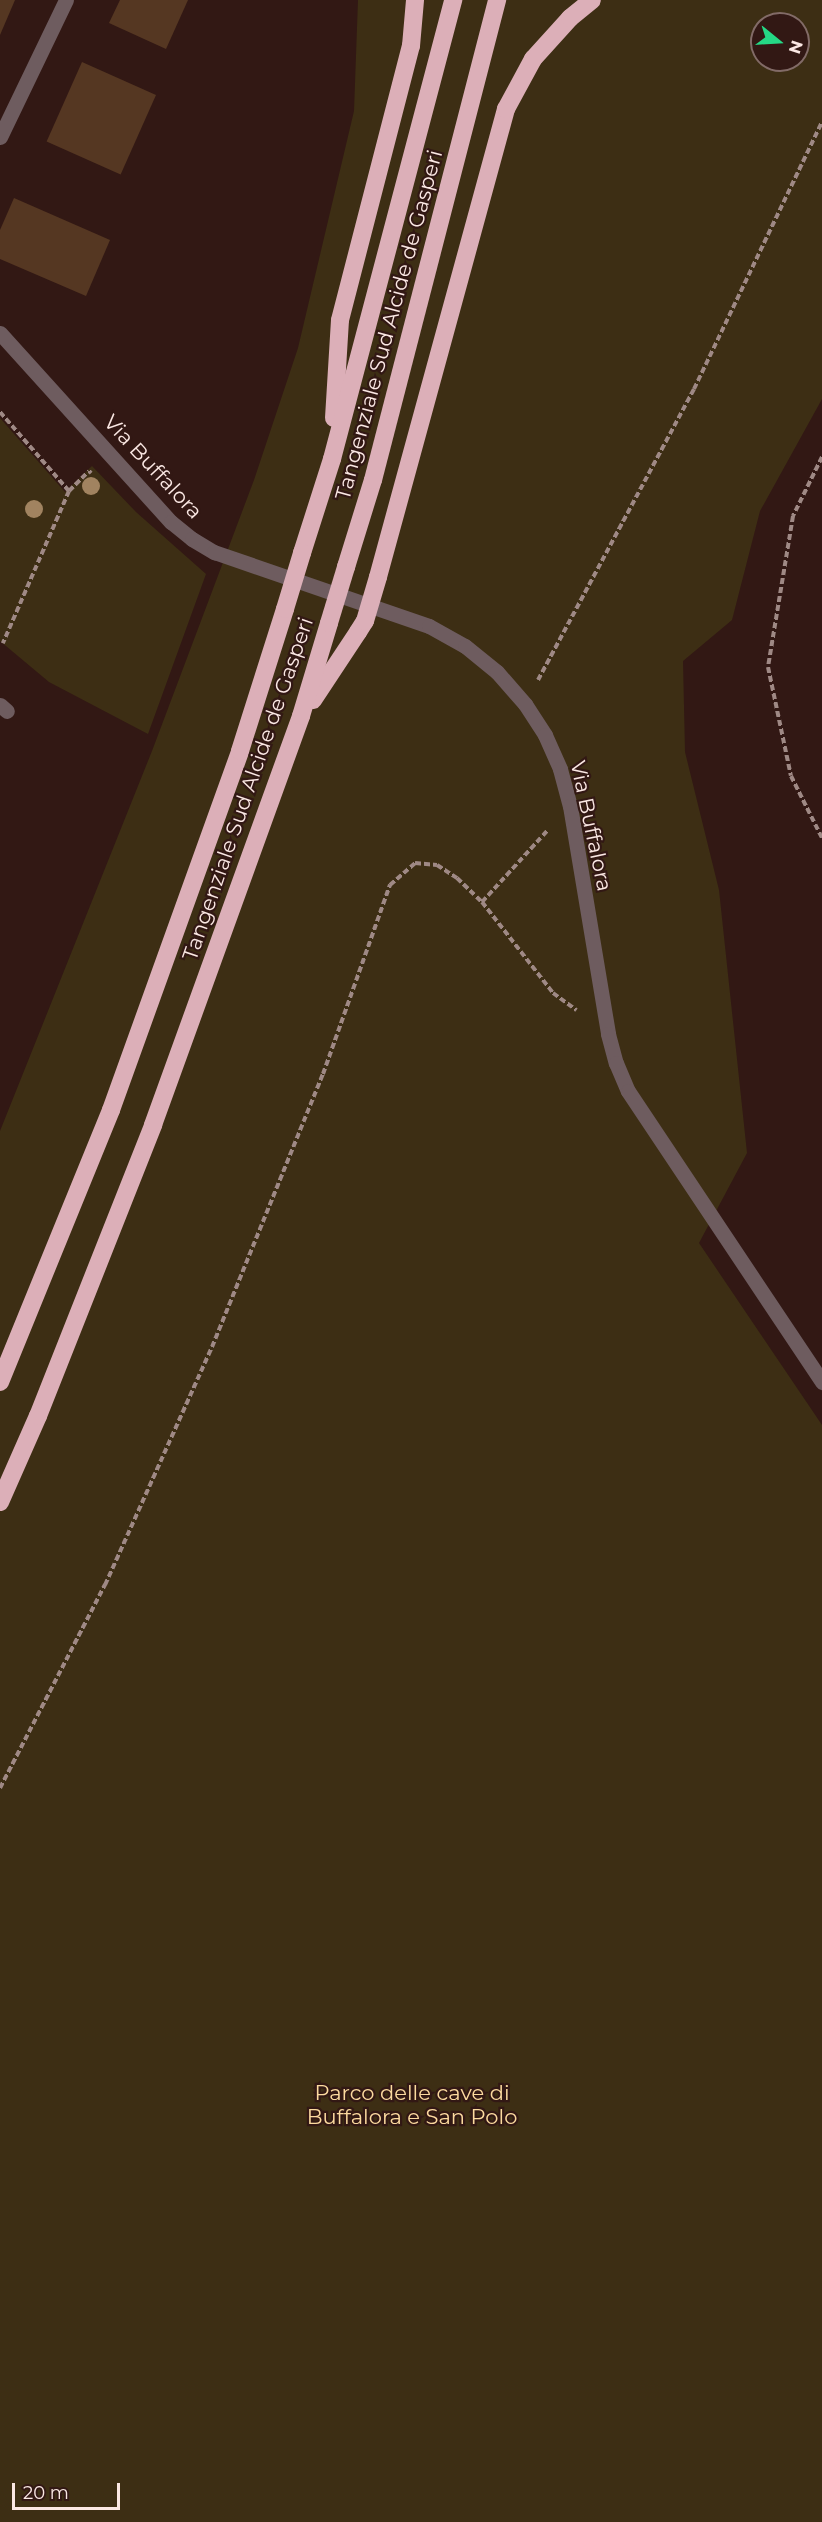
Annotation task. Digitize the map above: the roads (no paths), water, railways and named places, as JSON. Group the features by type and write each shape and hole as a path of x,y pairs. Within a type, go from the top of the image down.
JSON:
{"highway":[{"path":"332,459 340,320 411,46 415,0"},
{"name":"Tangenziale Sud Alcide de Gasperi","path":"0,1382 111,1110 240,751 332,459 453,0"},
{"name":"Tangenziale Sud Alcide de Gasperi","path":"0,1502 38,1416 153,1125 302,716 373,480 497,0"},
{"path":"302,716 366,621 506,109 533,59 570,18 592,0"}],"street":[{"path":"0,137 66,0"},
{"name":"Via Buffalora","path":"0,333 171,522 192,539 214,552 429,626 465,646 498,672 525,704 553,752 570,806 608,1034 616,1063 628,1091 822,1382"}],"park label":[{"name":"Parco delle cave di Buffalora e San Polo","path":"412,2105"}]}
